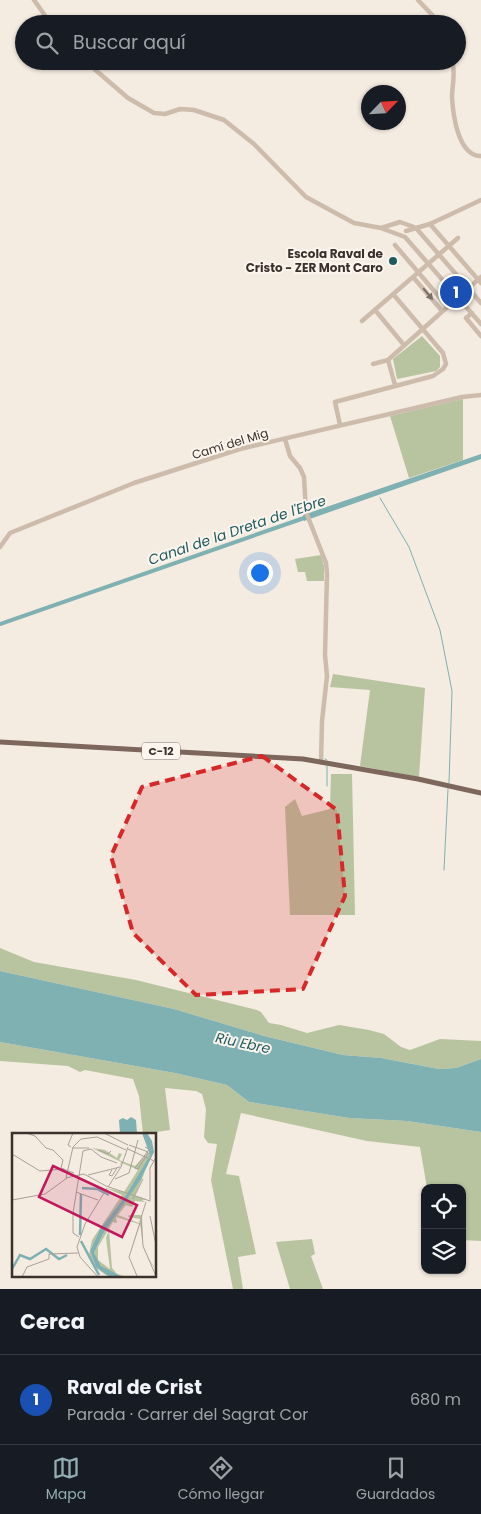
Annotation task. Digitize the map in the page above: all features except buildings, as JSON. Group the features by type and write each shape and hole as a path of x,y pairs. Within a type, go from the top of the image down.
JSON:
{"main road":[{"name":"C-12","path":"0,742 322,762 449,786 481,795"}],"street":[{"path":"34,0 45,15"},
{"path":"418,0 430,15"},
{"path":"95,70 128,98 154,113 165,114 180,110 194,110 224,120 254,144 300,193 350,221 364,226 381,228 394,233 404,233 430,224 481,200"},
{"path":"452,70 453,111 464,147 475,156 481,156"},
{"path":"381,228 398,222 415,228 481,303"},
{"path":"404,223 404,233 410,242 481,324"},
{"path":"394,224 392,228 394,233"},
{"path":"373,364 388,360 447,306 480,280 430,224"},
{"path":"362,321 458,238"},
{"path":"395,245 442,311"},
{"path":"415,275 447,306"},
{"path":"340,425 335,402 433,376 443,369 446,364 443,353 393,294"},
{"path":"375,310 404,345"},
{"path":"472,313 466,318 481,336"},
{"path":"388,360 395,385"},
{"name":"Camí del Mig","path":"0,547 10,532 134,483 240,449 462,397 481,395"},
{"path":"286,439 290,456 300,468 304,477 306,514 326,563 325,655 327,676 322,721 322,762"}],"highlighted area":[{"path":"262,756 337,810 345,896 303,989 196,995 133,933 111,856 142,787"}],"green space":[{"path":"422,336 440,356 440,367 436,371 397,379 393,359"},
{"path":"463,399 463,460 409,478 390,416"},
{"path":"321,555 324,566 324,581 307,581 305,572 298,572 295,559"},
{"path":"333,674 425,688 419,777 360,766 370,690 330,687"},
{"path":"331,774 352,774 355,915 290,915 285,807 295,799 302,816 330,809"},
{"path":"0,948 34,962 136,980 257,1010 261,1012 269,1023 307,1033 339,1025 384,1034 401,1047 410,1050 440,1039 481,1041 481,1059 456,1068 439,1069 381,1058 343,1055 264,1036 174,1009 0,971"},
{"path":"0,1042 175,1073 227,1085 249,1102 349,1118 407,1121 481,1132 481,1241 466,1240 466,1184 426,1184 420,1147 367,1141 241,1113 226,1174 239,1176 256,1254 238,1257 243,1289 233,1289 211,1180 217,1144 208,1143 204,1137 206,1109 202,1094 196,1091 165,1088 170,1130 143,1133 139,1096 133,1079 85,1070 80,1072 68,1066 0,1061"},
{"path":"312,1239 315,1254 311,1256 323,1289 290,1289 276,1242"}],"water":[{"path":"481,454 481,459 304,521 303,515"},
{"name":"Riu Ebre","path":"0,971 174,1009 264,1036 343,1055 381,1058 439,1069 456,1068 481,1059 481,1132 407,1121 349,1118 249,1102 227,1085 175,1073 0,1042"},
{"path":"131,1117 136,1120 137,1133 120,1133 119,1120 123,1118 127,1120"}],"waterway":[{"path":"380,498 409,547 440,630 452,691 449,783"},
{"name":"Canal de la Dreta de l'Ebre","path":"0,624 307,517"},
{"path":"327,766 327,786"},
{"path":"444,870 448,789"}],"place":[{"name":"Escola Raval de Cristo - ZER Mont Caro","path":"393,261"},
{"name":"Raval de Crist","path":"456,292"}]}
